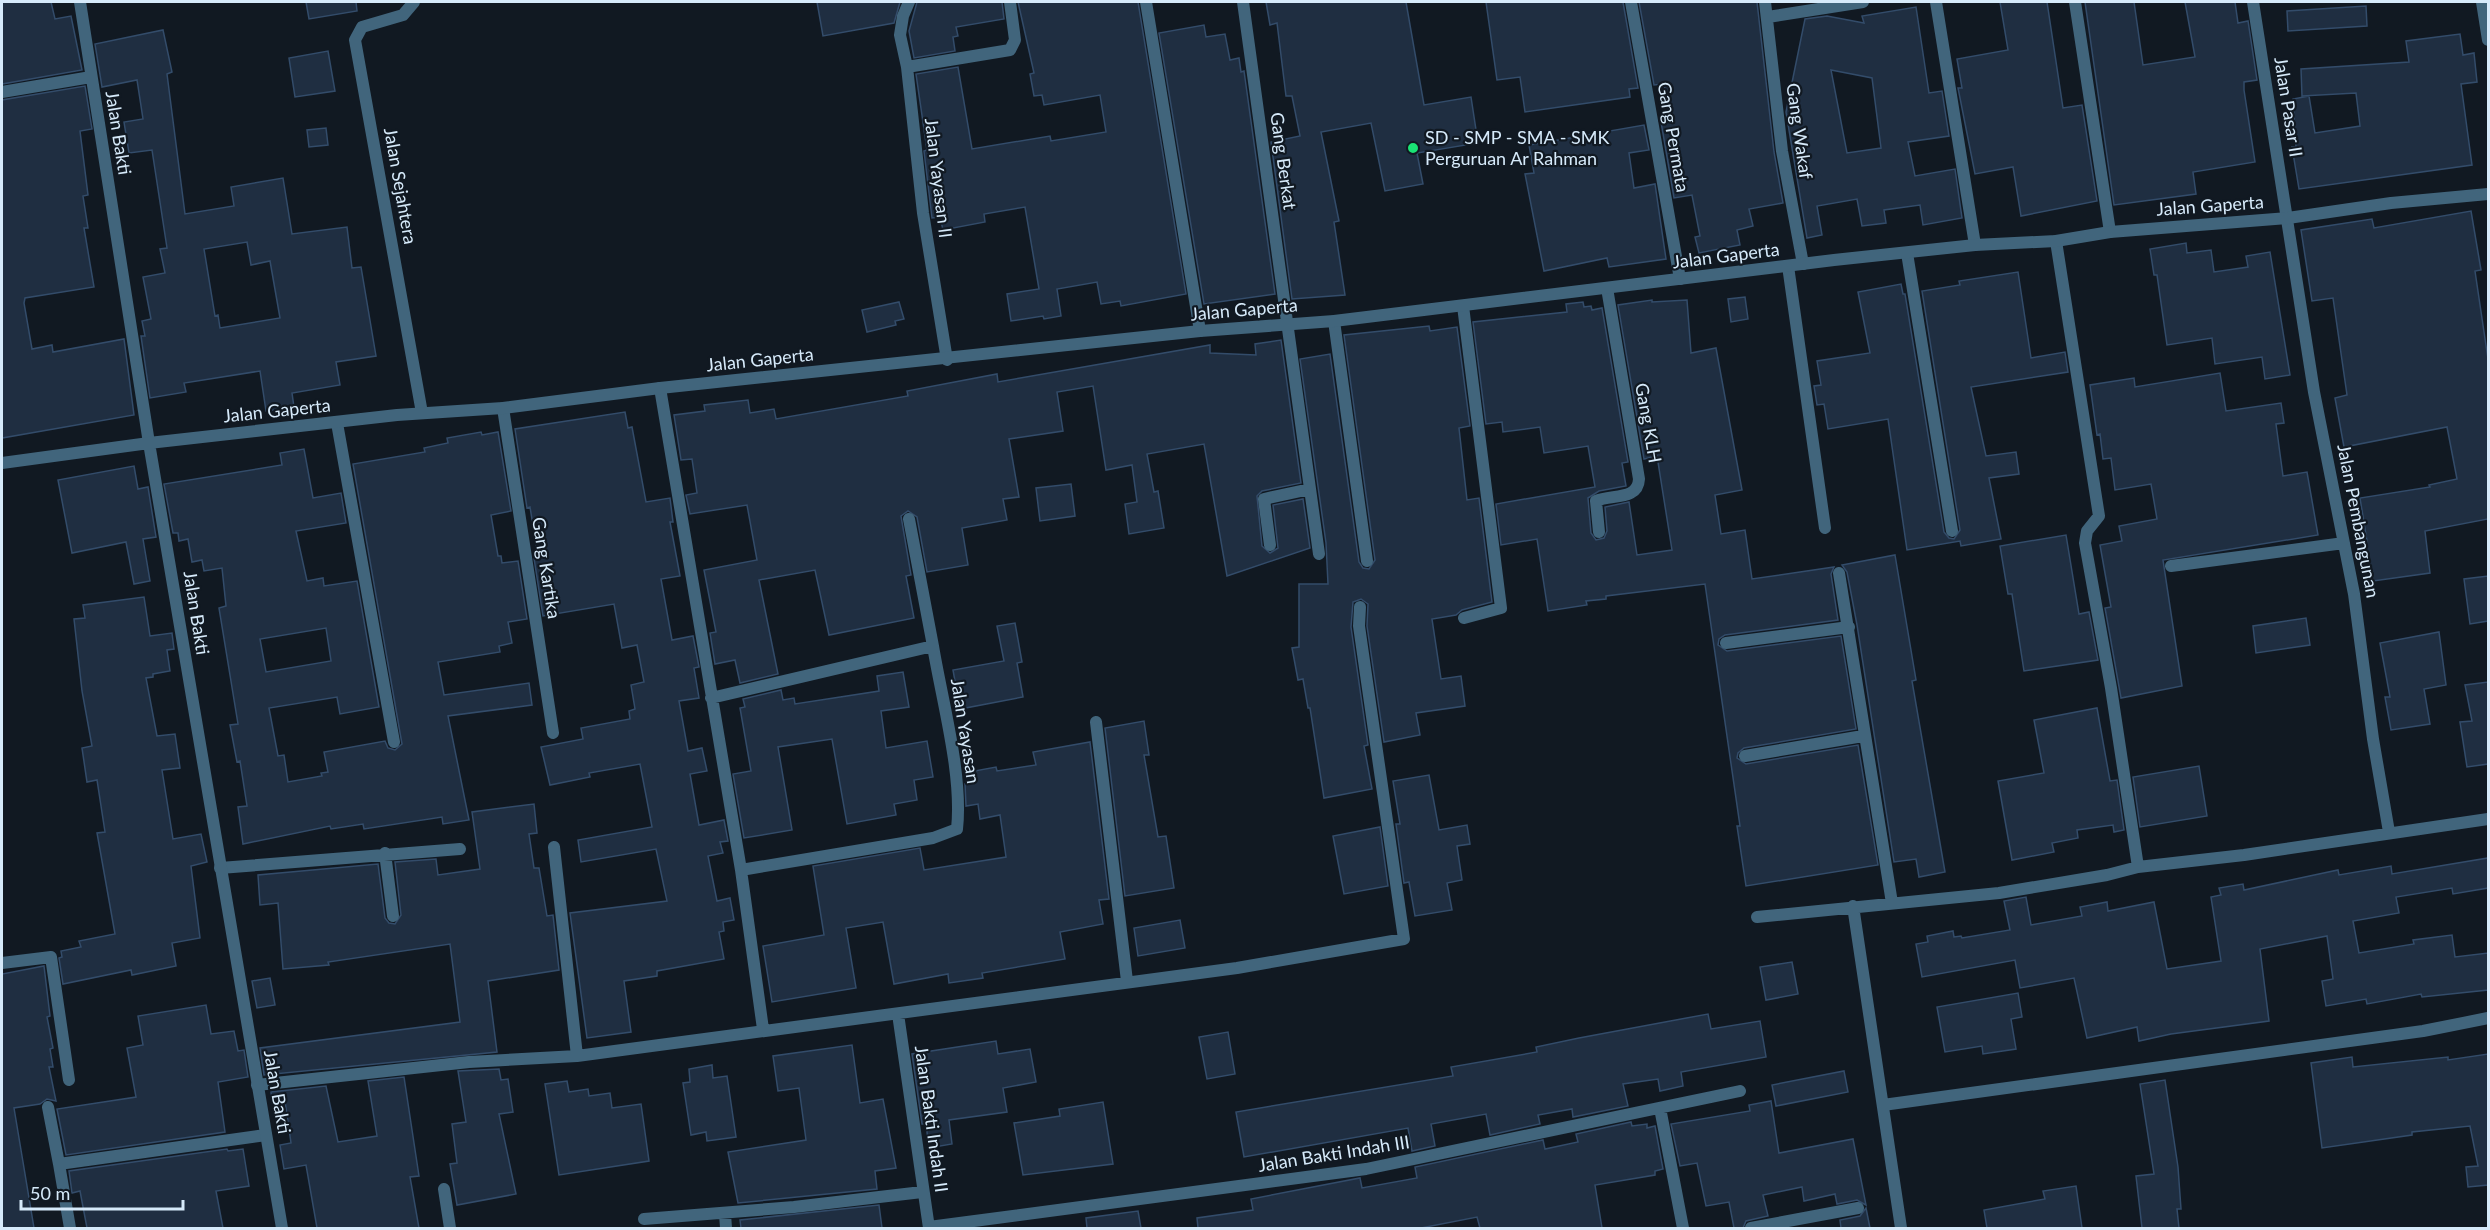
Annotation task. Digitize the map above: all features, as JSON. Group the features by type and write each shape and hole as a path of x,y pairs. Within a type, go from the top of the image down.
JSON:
{"street":[{"name":"Jalan Bakti","path":"80,2 149,443 282,1228"},
{"name":"Jalan Sejahtera","path":"414,2 403,15 363,27 356,40 422,413"},
{"name":"Jalan Yayasan II","path":"909,2 900,25 900,35 907,67 921,203 947,360"},
{"path":"907,67 1010,50 1015,40 1010,2"},
{"path":"1146,2 1200,331"},
{"name":"Gang Berkat","path":"1243,2 1319,554"},
{"name":"Gang Permata","path":"1631,2 1680,279"},
{"name":"Gang Wakaf","path":"1766,2 1781,139 1803,264"},
{"path":"1768,17 1863,2"},
{"path":"1936,2 1975,245"},
{"path":"2075,2 2110,232"},
{"name":"Jalan Pasar II","path":"2253,2 2288,218"},
{"path":"2482,2 2488,40"},
{"path":"2,92 91,77"},
{"name":"Jalan Gaperta","path":"2,463 149,443 422,413 503,408 660,388 947,360 1200,331 1334,321 1975,245 2056,241 2110,232 2288,218 2391,203 2488,194"},
{"name":"Jalan Pembangunan","path":"2288,218 2314,392 2354,594 2373,739 2389,832"},
{"path":"2056,241 2098,516 2087,531 2085,543 2111,688 2138,867"},
{"path":"1907,253 1952,531"},
{"path":"1788,266 1825,528"},
{"name":"Gang KLH","path":"1599,532 1596,501 1633,493 1638,484 1607,288"},
{"path":"1463,306 1501,608 1464,618"},
{"path":"1334,321 1367,561"},
{"path":"660,388 682,506 711,698 741,870 763,1029"},
{"name":"Gang Kartika","path":"503,408 553,733"},
{"path":"337,423 394,742"},
{"path":"1270,545 1264,499 1310,489"},
{"path":"711,698 933,646 909,519"},
{"path":"2171,566 2344,543"},
{"path":"1839,573 1849,627 1863,736 1892,903"},
{"path":"257,1085 469,1062 577,1056 763,1029 898,1014 1127,981 1237,968 1404,939 1359,626 1360,607"},
{"path":"1726,643 1849,627"},
{"name":"Jalan Yayasan","path":"741,870 933,838 957,829 959,816 955,773 933,646"},
{"path":"1096,722 1127,981"},
{"path":"1745,756 1863,736"},
{"path":"1757,917 1999,893 2107,875 2138,867 2244,855 2488,819"},
{"path":"554,847 577,1056"},
{"path":"220,868 385,853 460,849"},
{"path":"385,853 393,916"},
{"path":"1853,906 1901,1228"},
{"path":"2,963 51,957 69,1080"},
{"name":"Jalan Bakti Indah II","path":"898,1014 929,1228"},
{"path":"1883,1106 2423,1031 2488,1018"},
{"name":"Jalan Bakti Indah III","path":"929,1228 1366,1169 1740,1091"},
{"path":"48,1107 70,1228"},
{"path":"1660,1108 1683,1228"},
{"path":"59,1164 266,1135"},
{"path":"444,1189 450,1228"},
{"path":"644,1219 725,1214 922,1192"},
{"path":"1751,1228 1858,1208"},
{"path":"725,1214 726,1228"}],"building":[{"path":"2,2 51,2 55,19 71,16 82,70 2,84"},
{"path":"306,2 356,2 357,11 309,19"},
{"path":"817,2 900,2 894,23 823,36"},
{"path":"917,2 1002,2 1004,19 956,27 958,36 953,37 955,51 914,58 909,31"},
{"path":"1018,2 1138,2 1186,294 1121,306 1120,301 1101,304 1097,282 1057,289 1061,316 1011,321 1007,294 1039,289 1025,207 984,214 985,222 943,230 940,217 932,218 924,151 927,150 916,74 958,67 972,149 1050,136 1051,141 1106,132 1100,95 1044,105 1042,95 1034,96 1030,74 1034,73"},
{"path":"1266,2 1406,2 1424,105 1471,97 1478,143 1417,153 1423,184 1385,191 1371,123 1321,132 1339,221 1334,222 1345,295 1292,299 1271,142 1300,136 1292,96 1286,96 1277,23 1270,25"},
{"path":"1486,2 1623,2 1638,88 1629,89 1630,97 1525,112 1520,77 1497,80"},
{"path":"1639,2 1757,2 1774,152 1783,203 1749,209 1753,226 1737,230 1740,245 1699,253 1695,237 1700,236 1692,195 1674,198 1661,122 1661,120 1670,118 1664,84 1654,85"},
{"path":"2000,2 2047,2 2063,108 2082,105 2097,201 2021,216 2013,167 1975,174 1958,88 1962,88 1957,59 2008,50"},
{"path":"2085,2 2134,2 2143,65 2195,57 2185,2 2235,2 2238,23 2248,21 2257,80 2244,82 2255,162 2193,172 2196,194 2114,205"},
{"path":"2366,6 2367,26 2288,31 2287,11"},
{"path":"1916,7 1929,93 1942,91 1949,136 1908,142 1915,176 1955,169 1962,218 1923,225 1920,205 1884,210 1886,223 1862,226 1857,199 1817,206 1822,235 1807,238 1786,112 1805,19 1827,16 1864,23 1862,16","holes":["1831,70 1872,78 1881,148 1847,153"]},
{"path":"1204,25 1206,37 1225,34 1230,60 1239,58 1241,72 1244,71 1275,294 1204,304 1159,33"},
{"path":"163,30 172,72 167,74 185,214 234,206 231,187 283,178 292,234 347,227 352,268 361,267 376,356 336,362 340,385 292,393 294,407 266,411 260,371 184,383 186,392 150,398 141,336 145,336 142,321 151,319 143,277 165,273 160,249 167,248 152,150 129,153 124,122 143,119 137,80 102,87 95,44","holes":["247,242 251,265 270,261 280,318 220,328 218,315 215,316 204,249"]},
{"path":"2460,34 2463,55 2474,53 2477,82 2461,84 2472,165 2299,189 2292,147 2296,147 2293,99 2309,96 2315,133 2360,126 2356,93 2302,96 2301,69 2409,62 2406,41"},
{"path":"328,51 335,91 295,97 289,58"},
{"path":"85,86 92,129 80,131 88,195 83,196 88,228 84,228 94,287 25,298 24,303 32,349 52,345 53,352 124,339 134,415 2,438 2,100"},
{"path":"1644,125 1649,150 1629,153 1634,188 1655,184 1666,259 1609,267 1607,258 1544,271 1525,174 1534,173 1529,145"},
{"path":"326,128 328,145 309,147 307,130"},
{"path":"2471,211 2481,270 2475,271 2488,359 2488,519 2425,531 2430,573 2366,582 2360,542 2367,541 2360,498 2430,487 2429,485 2457,479 2447,427 2344,447 2335,398 2347,395 2333,298 2312,301 2301,230 2372,219 2374,228"},
{"path":"2186,243 2187,253 2211,250 2214,272 2248,267 2246,256 2270,252 2290,375 2265,379 2262,357 2215,364 2212,338 2167,345 2157,275 2154,275 2150,249"},
{"path":"2018,272 2031,358 2065,352 2068,372 1971,387 1986,456 2016,452 2019,474 1989,478 2001,539 1961,546 1960,541 1907,550 1888,419 1828,429 1824,404 1817,405 1814,386 1821,385 1817,361 1870,353 1858,292 1901,284 1903,294 1905,294 1944,532 1949,538 1954,539 1960,530 1922,291 1960,285 1959,281"},
{"path":"1745,297 1748,319 1731,322 1728,299"},
{"path":"1652,300 1652,302 1687,300 1691,353 1716,348 1742,490 1715,495 1721,534 1745,530 1752,579 1834,567 1831,574 1838,620 1725,635 1719,639 1718,645 1727,651 1841,636 1856,729 1744,748 1738,753 1737,758 1746,764 1858,745 1878,865 1746,886 1737,826 1740,826 1705,584 1606,596 1606,599 1586,601 1587,605 1548,611 1537,539 1501,545 1496,504 1595,487 1588,446 1544,453 1540,427 1503,432 1502,422 1486,424 1473,322 1567,312 1566,304 1583,302 1584,307 1591,306 1592,310 1602,308 1628,462 1622,463 1626,486 1599,491 1588,498 1591,533 1596,540 1604,538 1607,531 1605,507 1629,502 1637,555 1672,550 1657,456 1644,459 1618,305"},
{"path":"899,302 904,319 895,321 896,325 867,332 862,310"},
{"path":"1429,326 1430,331 1457,327 1470,426 1459,428 1467,500 1479,498 1492,602 1462,610 1456,615 1432,619 1441,679 1461,676 1465,706 1416,713 1420,735 1384,742 1367,626 1368,604 1361,599 1353,602 1351,627 1368,745 1364,746 1372,789 1324,798 1310,708 1308,708 1303,679 1298,680 1292,648 1299,647 1299,584 1328,584 1326,543 1300,359 1330,354 1359,562 1363,568 1369,569 1375,560 1344,335"},
{"path":"1281,340 1301,483 1262,491 1257,496 1262,546 1270,553 1278,548 1273,505 1303,499 1310,548 1227,576 1204,444 1147,454 1154,492 1158,491 1164,528 1129,534 1125,504 1137,502 1132,465 1106,470 1093,386 1057,392 1063,431 1009,439 1019,497 1003,499 1007,520 962,528 968,565 927,572 917,517 908,511 901,516 911,575 906,576 914,618 829,635 815,570 759,580 778,674 740,683 735,660 715,664 710,633 716,632 704,570 757,560 747,505 690,514 686,495 697,493 692,459 681,460 674,415 705,411 704,405 748,400 750,413 774,409 776,419 908,396 907,391 997,374 998,382 1210,345 1210,353 1256,355 1255,344"},
{"path":"2220,373 2226,411 2281,403 2284,423 2276,424 2283,476 2307,472 2318,535 2163,560 2182,686 2121,698 2105,608 2111,607 2100,545 2122,541 2119,526 2157,519 2151,484 2115,490 2111,458 2103,459 2100,434 2097,435 2090,385 2134,378 2135,387"},
{"path":"625,412 628,428 632,427 646,502 670,498 673,522 670,522 680,576 661,579 672,640 693,636 699,667 694,668 699,698 679,701 688,751 702,748 707,771 690,774 699,825 724,820 728,841 720,842 723,853 708,856 717,901 730,898 734,920 723,922 724,931 719,932 724,959 657,971 657,976 624,981 631,1032 587,1038 570,913 667,901 656,849 581,862 578,840 652,827 640,764 589,773 590,777 550,785 541,747 583,739 581,728 630,719 629,711 635,709 631,685 644,682 637,645 622,648 614,604 543,616 534,558 538,557 530,507 527,508 515,429"},
{"path":"481,432 482,435 498,432 511,511 491,515 498,556 501,556 502,563 518,561 527,619 508,622 512,643 499,646 500,652 438,662 444,695 529,683 532,705 448,716 469,820 443,824 442,817 364,829 363,824 331,829 330,826 243,844 238,807 247,806 240,761 237,762 230,725 238,724 219,608 226,606 222,568 204,571 202,560 192,562 188,539 179,541 178,533 173,533 164,484 282,465 280,453 304,449 313,498 341,493 346,523 296,531 307,581 323,578 324,586 357,581 379,707 340,714 337,697 269,708 278,756 284,755 288,782 322,776 321,773 328,772 324,752 385,741 388,748 395,750 402,744 353,464 425,452 424,448 448,443 447,438","holes":["326,628 331,661 266,672 260,639"]},
{"path":"134,466 138,489 148,487 156,537 143,539 150,581 134,584 126,542 72,553 58,480"},
{"path":"1071,484 1075,516 1040,521 1036,488"},
{"path":"2066,535 2079,614 2089,612 2098,660 2024,671 2012,594 2008,594 2000,546"},
{"path":"1895,555 1916,680 1912,681 1945,872 1919,877 1916,859 1894,862 1857,625 1847,572 1842,565"},
{"path":"2488,576 2488,621 2470,624 2464,579"},
{"path":"144,597 150,636 172,633 174,649 167,650 170,671 153,674 153,677 146,678 157,736 175,734 180,768 162,770 173,839 201,834 207,862 191,866 200,938 172,943 176,966 132,975 131,970 63,984 59,958 62,957 61,951 81,947 79,941 115,934 97,833 105,832 97,780 87,782 82,748 92,746 82,691 74,619 85,618 83,605"},
{"path":"2306,618 2310,645 2256,653 2253,626"},
{"path":"1015,623 1022,662 1017,663 1023,697 960,709 953,670 1004,661 997,626"},
{"path":"2439,632 2446,685 2424,689 2430,724 2391,730 2385,697 2390,697 2380,643"},
{"path":"903,672 909,707 881,711 886,748 927,741 933,777 914,780 917,800 894,804 896,815 847,824 832,739 778,747 792,830 744,838 733,774 751,771 740,708 745,707 743,699 781,690 783,700 794,698 795,704 879,691 877,676"},
{"path":"2488,682 2488,764 2467,767 2460,722 2472,721 2465,685"},
{"path":"2097,708 2110,781 2117,780 2124,830 2114,832 2113,825 2077,830 2078,838 2052,843 2054,852 2012,860 1998,781 2044,773 2034,720"},
{"path":"1144,721 1149,755 1144,755 1158,837 1166,836 1174,888 1125,896 1105,728"},
{"path":"1090,742 1109,899 1099,900 1103,924 1060,932 1065,959 982,973 983,978 949,983 948,974 894,984 883,922 846,928 856,988 772,1002 763,946 824,935 813,866 920,848 924,870 1006,857 1000,815 980,819 978,804 966,806 965,784 971,783 969,772 996,767 997,771 1036,765 1033,752"},
{"path":"2199,766 2207,816 2140,827 2133,777"},
{"path":"1429,775 1439,830 1467,825 1470,844 1457,846 1462,880 1447,883 1452,910 1415,916 1409,882 1404,883 1396,824 1400,824 1393,781"},
{"path":"534,804 537,833 529,834 534,868 539,868 547,916 553,915 559,970 488,981 497,1052 264,1075 260,1048 460,1022 450,944 328,962 329,965 283,969 278,903 260,905 258,875 378,864 385,918 389,923 395,924 401,915 395,862 436,859 438,875 480,869 472,812"},
{"path":"1380,827 1388,886 1344,894 1333,836"},
{"path":"2488,858 2488,888 2453,894 2452,888 2396,897 2399,913 2353,921 2359,953 2414,944 2413,940 2452,935 2455,957 2488,953 2488,990 2422,997 2421,994 2367,1004 2366,999 2326,1006 2322,981 2333,979 2327,936 2260,949 2269,1021 2171,1034 2139,1041 2137,1027 2087,1038 2074,978 2020,988 2015,960 1922,977 1916,944 1928,942 1927,936 1953,931 1954,937 1961,936 1962,938 2010,930 2004,901 2026,897 2031,925 2082,916 2080,907 2107,902 2108,911 2154,902 2167,969 2221,961 2211,897 2221,895 2219,888 2243,884 2244,890 2338,870 2339,875 2391,866 2392,874"},
{"path":"1180,920 1185,948 1138,956 1134,928"},
{"path":"1792,962 1798,994 1766,1000 1760,967"},
{"path":"44,966 50,1016 47,1017 53,1048 50,1049 53,1067 49,1067 56,1101 47,1099 40,1104 14,1108 34,1228 2,1228 2,974"},
{"path":"270,978 275,1005 257,1008 252,981"},
{"path":"2018,993 2022,1017 2011,1019 2016,1049 1983,1054 1982,1046 1945,1052 1937,1007"},
{"path":"206,1005 211,1034 234,1031 238,1051 244,1050 248,1077 218,1082 225,1132 66,1155 57,1109 136,1097 127,1048 143,1045 138,1016"},
{"path":"1708,1014 1711,1029 1760,1021 1766,1057 1681,1072 1683,1086 1660,1091 1658,1079 1623,1084 1628,1106 1573,1117 1572,1109 1538,1115 1540,1124 1490,1135 1486,1114 1431,1124 1435,1146 1412,1151 1408,1128 1244,1157 1236,1112 1453,1076 1451,1067 1537,1052 1536,1047"},
{"path":"1228,1032 1235,1074 1207,1079 1199,1037"},
{"path":"996,1041 998,1054 1030,1049 1036,1082 1003,1088 1007,1112 949,1120 952,1144 929,1148 926,1124 922,1124 912,1054"},
{"path":"852,1045 860,1103 883,1099 896,1168 875,1171 877,1189 738,1203 728,1152 806,1140 799,1088 778,1091 773,1056"},
{"path":"2488,1054 2488,1185 2468,1187 2466,1167 2478,1166 2470,1126 2412,1132 2412,1135 2322,1148 2311,1063 2352,1057 2353,1067 2448,1057 2448,1060"},
{"path":"712,1065 713,1078 727,1076 736,1137 707,1141 706,1132 691,1135 683,1083 690,1082 689,1069"},
{"path":"499,1069 501,1080 508,1079 513,1112 499,1114 516,1194 457,1205 450,1164 457,1163 452,1124 466,1122 458,1071"},
{"path":"1844,1071 1848,1092 1776,1106 1772,1085"},
{"path":"404,1077 419,1176 410,1177 419,1228 317,1228 306,1165 284,1169 280,1145 291,1143 285,1101 272,1103 271,1092 326,1086 338,1142 377,1136 368,1081"},
{"path":"2165,1080 2178,1167 2181,1209 2177,1209 2179,1228 2142,1228 2136,1176 2154,1174 2140,1084"},
{"path":"567,1081 569,1092 588,1089 589,1096 610,1093 612,1108 641,1104 649,1161 559,1175 545,1084"},
{"path":"1771,1101 1779,1153 1853,1139 1866,1205 1857,1200 1837,1204 1835,1194 1804,1201 1802,1187 1763,1195 1768,1216 1746,1221 1743,1228 1734,1228 1729,1202 1706,1206 1697,1163 1680,1166 1671,1124 1750,1111 1749,1105"},
{"path":"1103,1102 1113,1164 1023,1175 1014,1123 1060,1116 1059,1109"},
{"path":"1631,1122 1632,1126 1647,1124 1647,1128 1655,1126 1663,1169 1655,1171 1655,1175 1595,1185 1602,1228 1480,1228 1477,1217 1421,1228 1198,1228 1197,1218 1253,1210 1251,1199 1360,1178 1362,1188 1417,1178 1415,1167 1543,1140 1545,1149 1578,1142 1576,1134"},
{"path":"227,1149 228,1151 243,1149 249,1186 216,1191 223,1228 87,1228 80,1191 72,1193 69,1171"},
{"path":"2076,1186 2082,1228 1987,1228 1984,1210 2045,1199 2043,1191"},
{"path":"879,1205 882,1228 741,1228 740,1220"},
{"path":"1866,1208 1870,1228 1841,1228 1840,1220 1860,1216"},
{"path":"1138,1211 1141,1228 1087,1228 1086,1218"}],"place":[{"name":"SD - SMP - SMA - SMK Perguruan Ar Rahman","path":"1413,148"}]}
